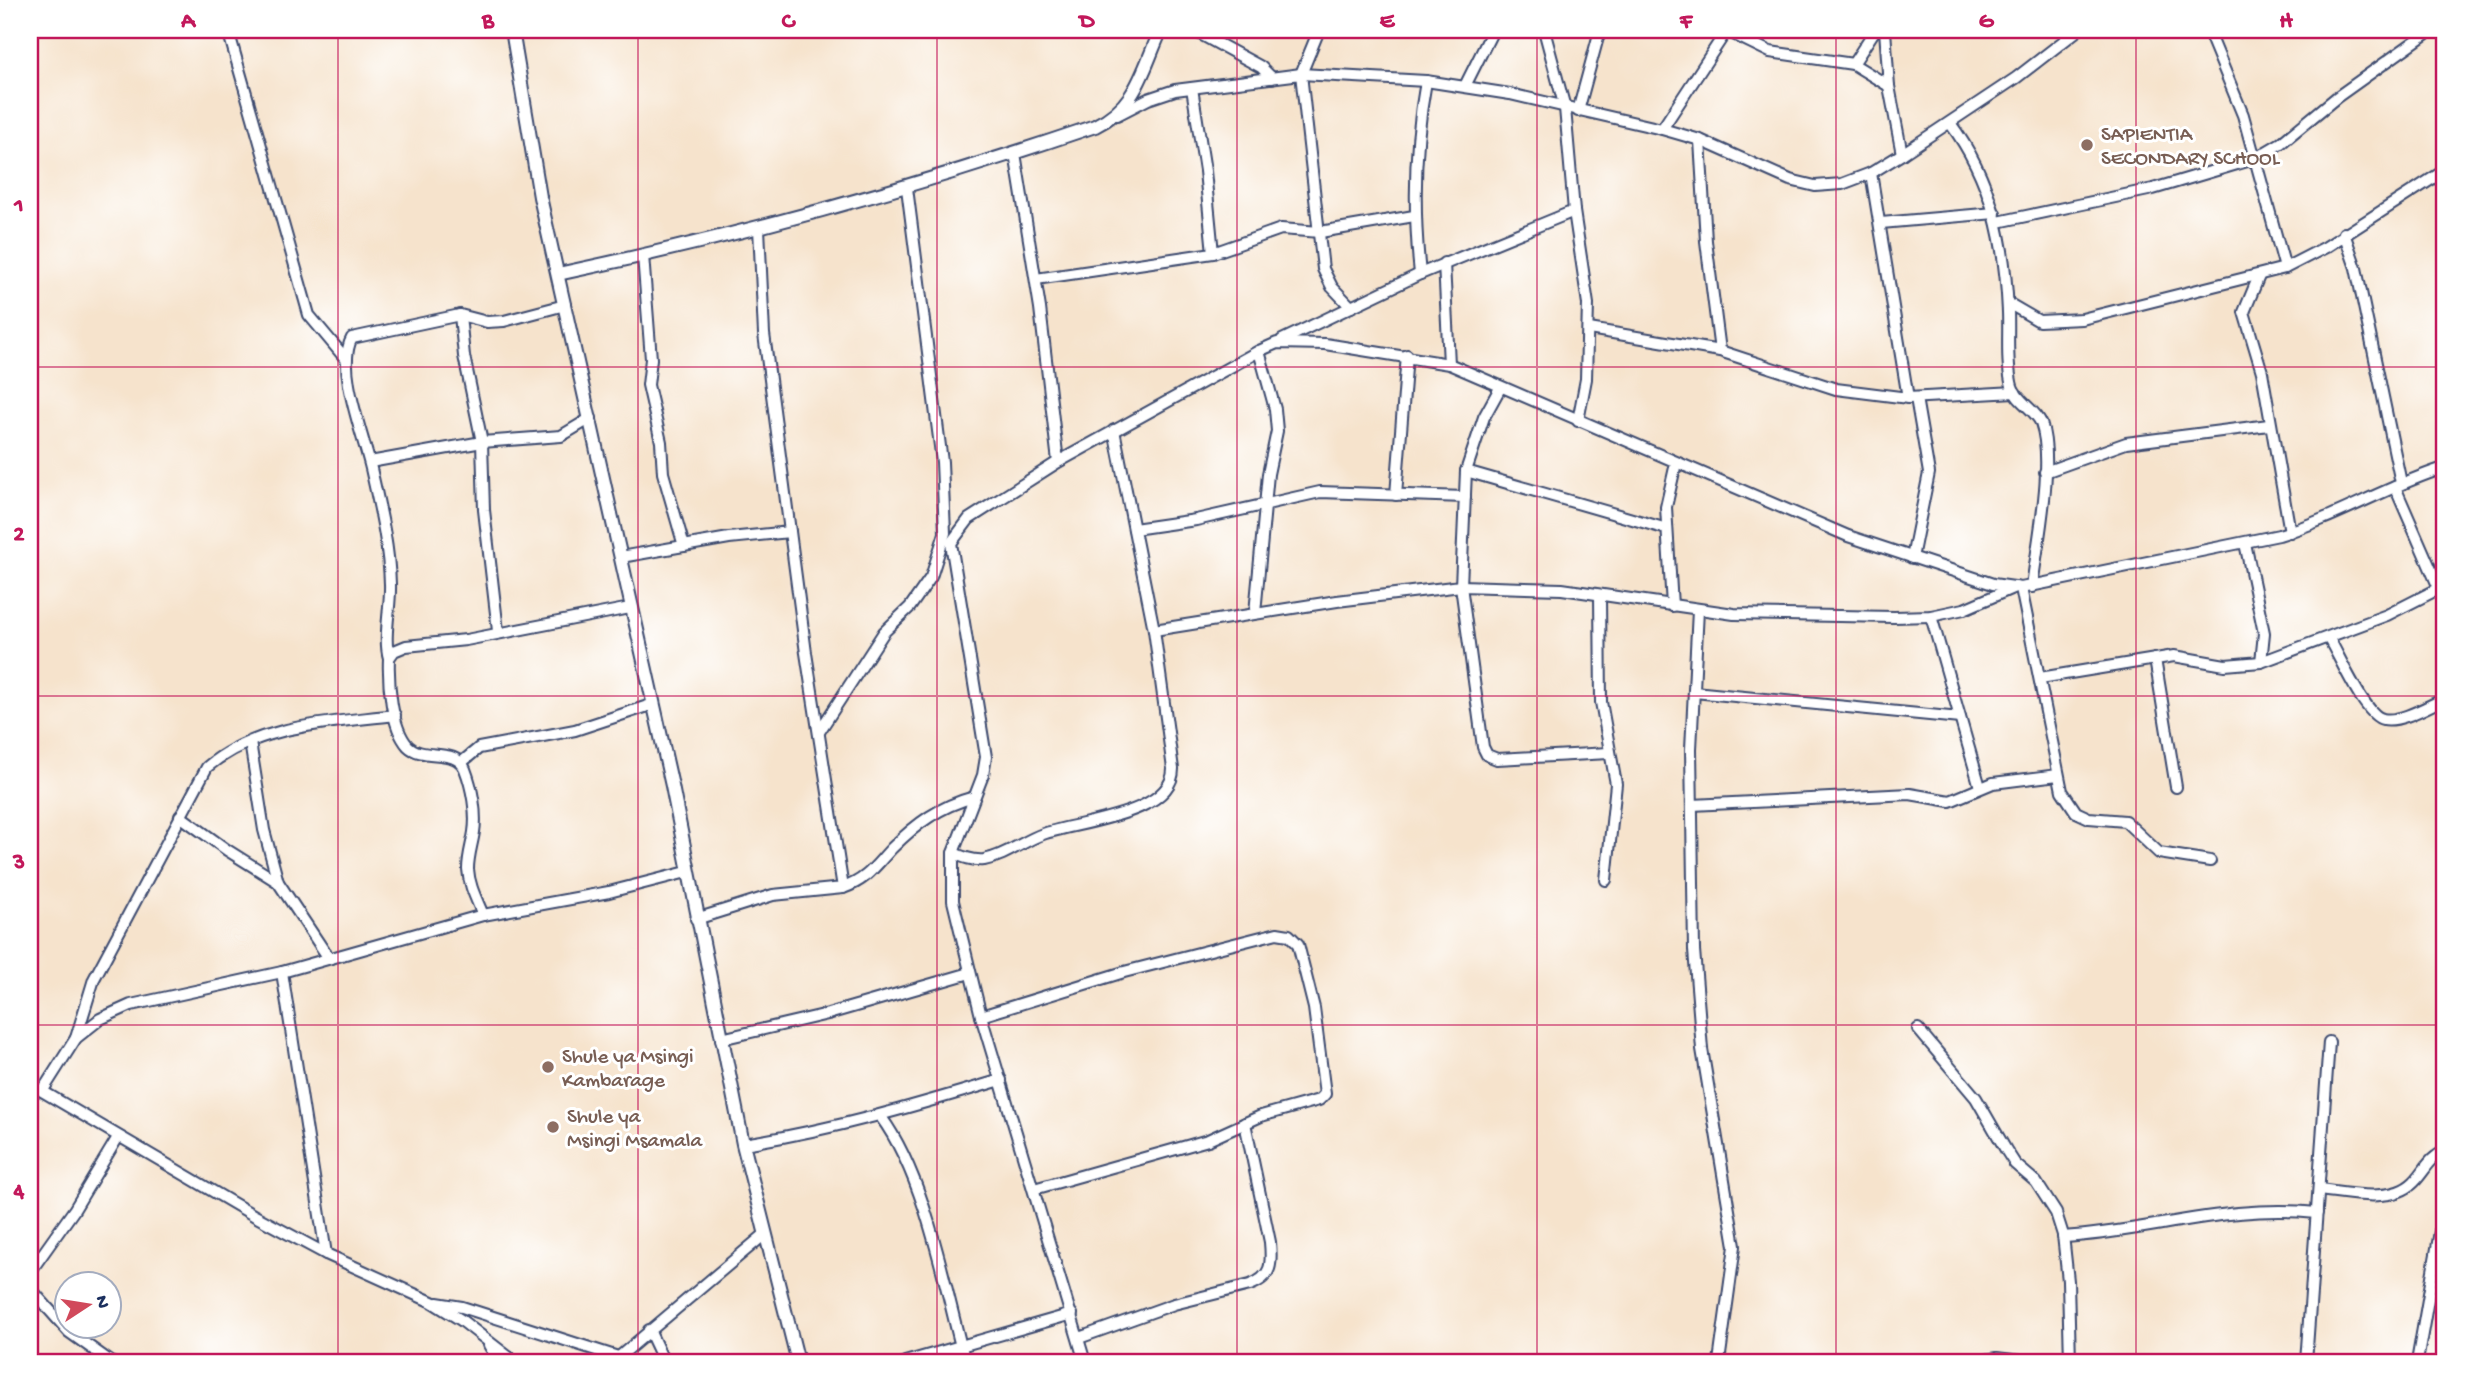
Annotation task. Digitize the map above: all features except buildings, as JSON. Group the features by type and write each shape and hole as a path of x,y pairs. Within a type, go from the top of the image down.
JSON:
{"street":[{"path":"228,30 309,315 345,358 384,525 391,609 386,649 395,715 408,746 419,753 454,758 462,762 475,814 468,868 471,886 483,915"},
{"path":"512,30 540,197 592,418 630,608 654,704 743,1144 798,1362"},
{"path":"1117,115 1129,103 1161,30"},
{"path":"1193,30 1255,63 1272,78"},
{"path":"1319,30 1301,74 1320,232 1320,253 1326,277 1351,307"},
{"path":"1465,86 1493,30"},
{"path":"1544,30 1564,108 1589,329 1586,379 1578,422"},
{"path":"1578,111 1600,30"},
{"path":"1662,129 1726,30 1770,52 1853,64 1889,86"},
{"path":"1853,64 1875,30"},
{"path":"1885,30 1889,86 1902,154"},
{"path":"558,274 760,228 907,188 1015,153 1117,115 1148,99 1192,88 1301,74 1426,81 1465,86 1662,129 1700,140 1790,180 1815,186 1842,184 1871,173 1902,154 2078,30"},
{"path":"2208,30 2243,115 2285,268"},
{"path":"1881,223 1997,218 2152,189 2254,159 2281,143 2337,97 2431,30"},
{"path":"1420,274 1414,216 1415,166 1426,81"},
{"path":"1192,88 1210,212 1213,253"},
{"path":"1950,122 1969,148 1997,218 2008,303 2011,383 2041,424 2045,444 2045,472 2023,587 2062,791 2076,812 2089,818 2125,821 2160,853 2210,861"},
{"path":"1700,140 1706,241 1720,351"},
{"path":"1015,153 1035,279 1058,462"},
{"path":"1871,173 1881,223 1893,317 1929,473 1912,558"},
{"path":"2008,303 2039,321 2082,319 2259,276 2309,257 2442,174"},
{"path":"819,732 884,632 910,607 931,577 945,533 942,462 907,188"},
{"path":"1085,1362 981,1016 953,901 953,853 986,757 951,543 969,519 1058,462 1259,351 1444,263 1574,211"},
{"path":"1035,279 1213,253 1281,229 1320,232 1414,216"},
{"path":"760,228 764,334 790,532 843,888"},
{"path":"2040,678 2174,656 2225,665 2261,662 2329,639 2387,615 2442,587 2398,485 2356,268 2344,233"},
{"path":"643,255 651,359 648,385 661,442 663,473 684,546"},
{"path":"1444,263 1449,364"},
{"path":"2259,276 2245,312 2262,372 2269,425 2290,532"},
{"path":"324,336 352,338 460,315 487,322 504,321 565,305"},
{"path":"460,315 464,356 482,442 484,510 498,631"},
{"path":"1589,329 1720,351 1836,390 1912,398 2015,392"},
{"path":"345,358 352,338"},
{"path":"1277,343 1325,344 1407,355 1449,364 1848,537 1993,584 2023,587"},
{"path":"1255,613 1264,504 1277,431 1275,409 1259,351"},
{"path":"1396,495 1407,355"},
{"path":"1500,388 1483,417 1466,471 1461,586 1483,747 1487,755 1497,758 1609,753"},
{"path":"370,462 482,442 561,436 592,418"},
{"path":"2045,472 2126,443 2269,425"},
{"path":"953,853 980,860 994,857 1041,835 1102,820 1157,799 1170,786 1173,769 1154,630 1114,430"},
{"path":"1672,606 1673,575 1666,507 1676,463"},
{"path":"1154,630 1255,613 1461,586 1562,589 1734,614 1931,616 1964,609 2023,587 2290,532 2320,523 2398,485 2444,468"},
{"path":"1466,471 1667,529"},
{"path":"1134,529 1196,520 1320,492 1465,497"},
{"path":"621,557 790,532"},
{"path":"2245,543 2264,634 2261,662"},
{"path":"1601,596 1601,702 1616,785 1606,880"},
{"path":"389,658 394,650 406,646 467,639 630,608"},
{"path":"1698,610 1692,805 1694,950 1702,1049 1735,1246 1719,1362"},
{"path":"1931,616 1980,787"},
{"path":"2329,639 2368,708 2378,718 2391,719 2444,699"},
{"path":"2155,659 2176,788"},
{"path":"1694,692 1960,718"},
{"path":"462,762 479,748 575,730 654,704"},
{"path":"43,1090 76,1038 94,979 207,767 225,752 282,731 395,715"},
{"path":"250,742 264,830 278,882 328,957"},
{"path":"1692,805 1910,794 1950,801 1980,787 2058,775"},
{"path":"696,919 773,895 843,888 866,878 899,842 929,816 974,797"},
{"path":"180,816 278,882"},
{"path":"76,1038 100,1019 131,1006 282,972 483,915 609,891 687,872"},
{"path":"981,1016 1124,972 1277,933 1289,934 1298,944 1307,974 1320,1042 1325,1094 1311,1105 1244,1123 1208,1140 1034,1189"},
{"path":"282,972 326,1254"},
{"path":"722,1039 828,1014 970,973"},
{"path":"1918,1029 1976,1098 2015,1164 2036,1182 2056,1213 2063,1237 2068,1281 2070,1362"},
{"path":"2306,1362 2319,1190 2323,1090 2329,1042"},
{"path":"743,1144 820,1132 881,1117 1001,1080"},
{"path":"30,1084 118,1137 326,1254 432,1303 515,1362"},
{"path":"881,1117 894,1134 918,1193 965,1362"},
{"path":"1079,1338 1174,1304 1250,1285 1261,1281 1268,1274 1272,1262 1270,1242 1244,1123"},
{"path":"30,1272 74,1210 118,1137"},
{"path":"2319,1190 2370,1195 2396,1192 2410,1186 2429,1162 2444,1152"},
{"path":"2063,1237 2116,1234 2268,1209 2317,1213"},
{"path":"2417,1362 2443,1214"},
{"path":"432,1303 462,1307 615,1360 747,1253 765,1234"},
{"path":"2432,1284 2444,1286"},
{"path":"30,1288 69,1332 111,1362"},
{"path":"905,1362 1072,1314"},
{"path":"649,1330 664,1362"},
{"path":"485,1339 499,1362"},
{"path":"1975,1362 1997,1358 2029,1362"}],"place":[{"name":"SAPIENTIA SECONDARY SCHOOL","path":"2087,145"},
{"name":"Shule ya Msingi Kambarage","path":"548,1067"},
{"name":"Shule ya Msingi Msamala","path":"553,1127"}]}
